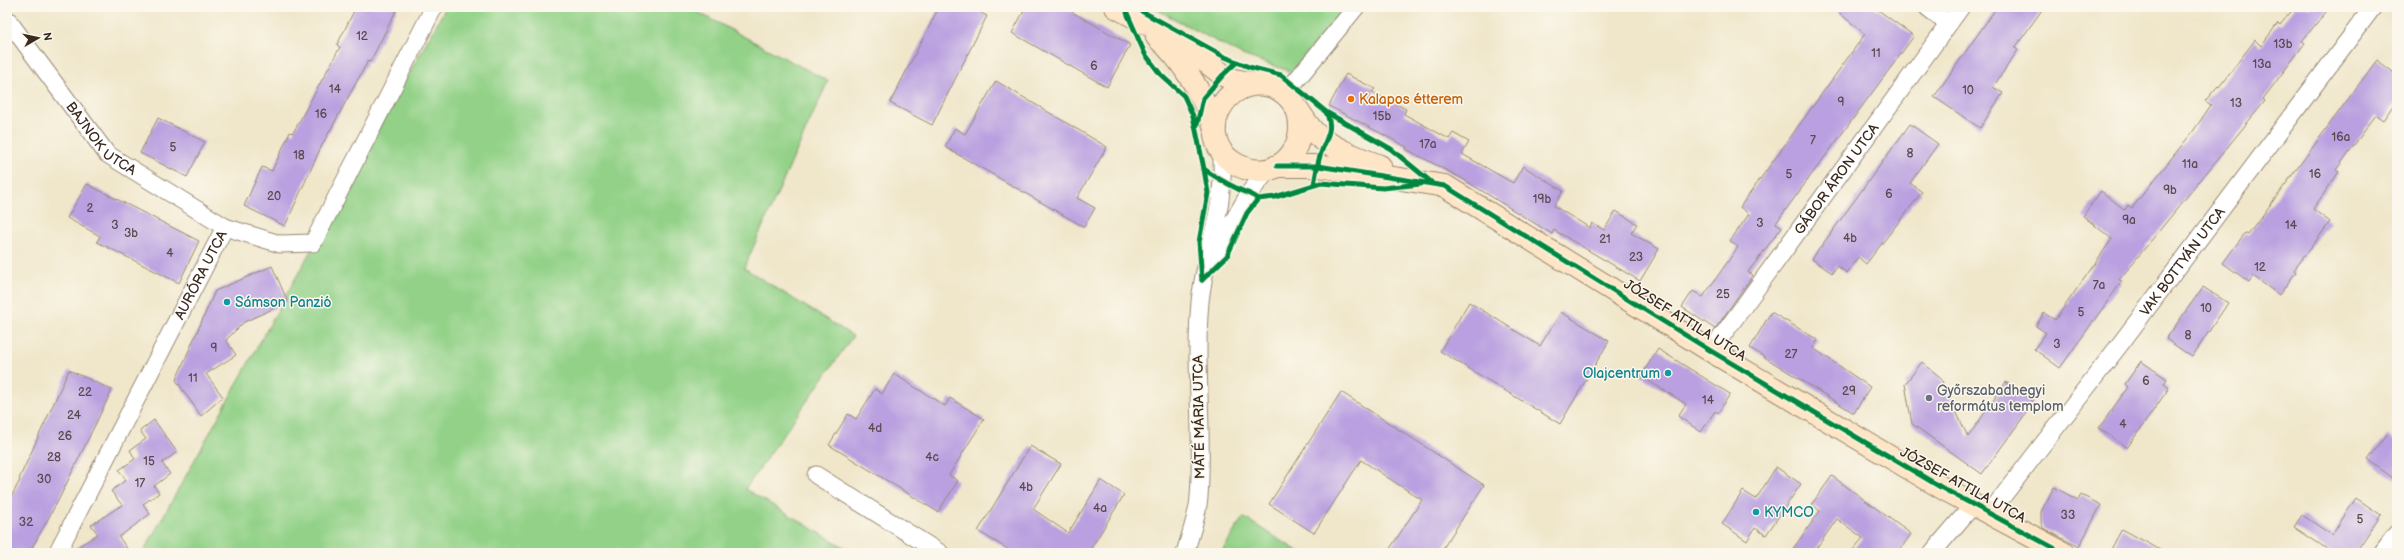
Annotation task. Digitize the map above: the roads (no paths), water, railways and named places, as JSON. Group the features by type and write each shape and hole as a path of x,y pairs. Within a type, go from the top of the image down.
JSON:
{"street":[{"name":"AURÓRA UTCA","path":"56,553 225,227 280,244 313,243 434,7"},
{"path":"1116,7 1141,22 1170,49 1188,72 1203,98 1215,127 1221,150"},
{"path":"1273,168 1292,154 1298,143 1301,120 1291,101 1356,7"},
{"path":"1926,7 1948,24"},
{"name":"GÁBOR ÁRON UTCA","path":"1711,351 1961,7"},
{"name":"VAK BOTTYÁN UTCA","path":"1932,553 1981,510 2121,343 2373,7"},
{"name":"BAJNOK UTCA","path":"7,19 107,154 225,227"},
{"name":"JÓZSEF ATTILA UTCA","path":"1141,22 1181,42 1223,75 1234,80 1272,86 1291,101 1317,135 1342,150 1433,183"},
{"path":"1215,127 1216,116 1225,99 1236,90 1250,85 1261,84"},
{"name":"JÓZSEF ATTILA UTCA","path":"1221,150 1230,160 1242,168 1255,171 1273,168 1318,166 1445,186 1711,351 1981,510 2063,553"},
{"name":"MÁTÉ MÁRIA UTCA","path":"1185,553 1199,499 1202,433 1198,358 1202,280 1223,182 1221,150"},
{"name":"MÁTÉ MÁRIA UTCA","path":"1202,280 1221,241 1241,207 1273,168"},
{"path":"816,475 940,553"},
{"path":"2382,553 2397,532"}],"place":[{"name":"Kalapos étterem","path":"1351,99"},
{"name":"Sámson Panzió","path":"227,302"},
{"name":"Olajcentrum","path":"1668,373"},
{"name":"Győrszabadhegyi református templom","path":"1929,398"},
{"name":"KYMCO","path":"1756,512"}]}
